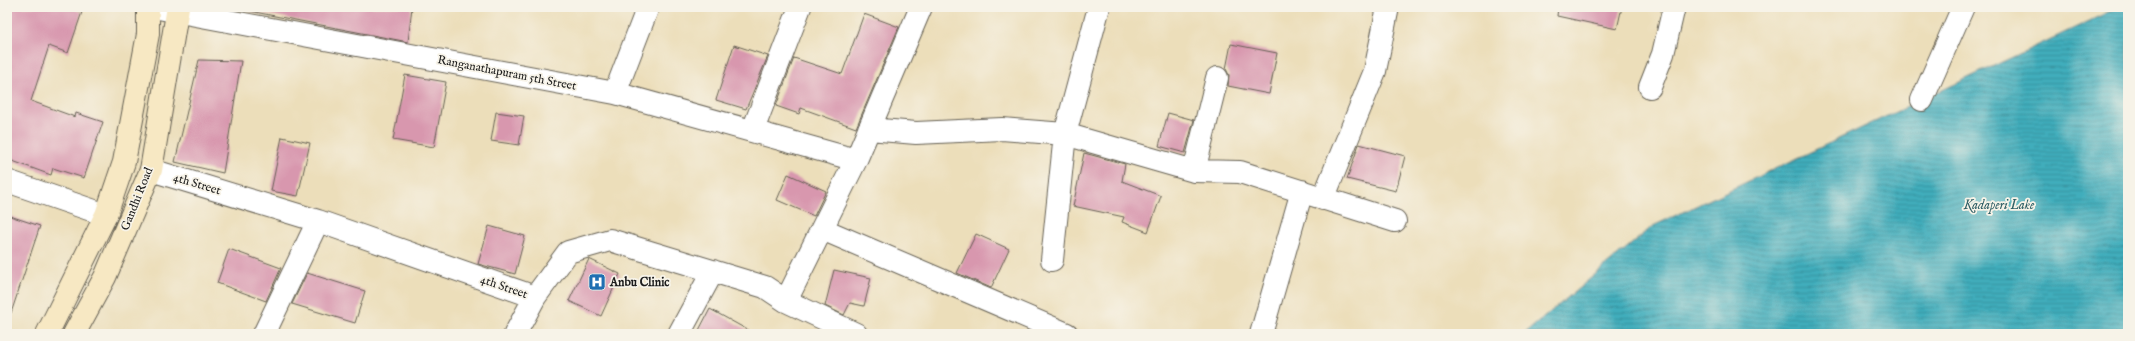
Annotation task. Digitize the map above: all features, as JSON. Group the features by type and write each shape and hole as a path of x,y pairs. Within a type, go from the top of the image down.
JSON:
{"main road":[{"name":"Gandhi Road","path":"47,334 106,215 124,162 148,34 148,7"},
{"name":"Gandhi Road","path":"74,334 105,277 151,170 178,9"}],"street":[{"name":"Ranganathapuram 5th Street","path":"153,7 178,9 615,93 753,130 856,160"},
{"path":"615,93 648,7"},
{"path":"753,130 800,7"},
{"path":"786,301 856,160 921,7"},
{"path":"1052,260 1065,134 1099,7"},
{"path":"1323,199 1375,71 1388,7"},
{"path":"1650,87 1663,54 1674,7"},
{"path":"1922,100 1963,7"},
{"path":"1194,171 1217,78"},
{"path":"869,129 916,133 1002,129 1065,134 1194,171 1240,172 1395,221"},
{"name":"4th Street","path":"151,170 318,221 534,297 568,252 610,240 764,287 786,301 856,334"},
{"path":"7,181 106,215"},
{"path":"1260,334 1302,191"},
{"path":"264,334 318,221"},
{"path":"822,229 1067,334"},
{"path":"679,334 714,271"},
{"path":"515,334 534,297"}],"water":[{"name":"Kadaperi Lake","path":"2119,7 2128,7 2128,334 1524,334 1653,226"}],"building":[{"path":"7,7 68,7 82,12 68,53 49,46 31,101 75,117 76,113 103,122 84,178 53,168 51,175 7,159"},
{"path":"229,7 412,7 408,42"},
{"path":"1558,7 1622,7 1617,29 1557,16"},
{"path":"864,14 899,27 856,128 801,108 799,114 776,106 794,58 842,74"},
{"path":"1231,44 1277,53 1269,94 1228,86 1229,75 1226,69"},
{"path":"734,45 768,56 746,109 716,100"},
{"path":"199,60 241,61 223,173 175,162"},
{"path":"405,75 446,82 434,147 393,140"},
{"path":"496,112 524,116 519,145 491,141"},
{"path":"1168,113 1194,120 1185,153 1159,146"},
{"path":"282,137 310,143 298,196 271,191"},
{"path":"1359,144 1405,156 1396,191 1347,179"},
{"path":"1084,153 1125,164 1122,181 1161,196 1148,232 1122,222 1124,217 1073,206"},
{"path":"788,174 826,191 814,216 777,200"},
{"path":"7,215 40,226 11,313 7,312"},
{"path":"489,226 525,236 515,274 478,264"},
{"path":"976,234 1009,249 991,288 957,273"},
{"path":"229,249 281,268 266,301 217,283"},
{"path":"589,259 620,274 601,316 569,301"},
{"path":"834,270 871,278 864,306 850,303 844,315 825,306"},
{"path":"307,273 365,291 355,323 292,304"},
{"path":"710,309 755,334 697,334"}],"place":[{"name":"Anbu Clinic","path":"597,282"}]}
